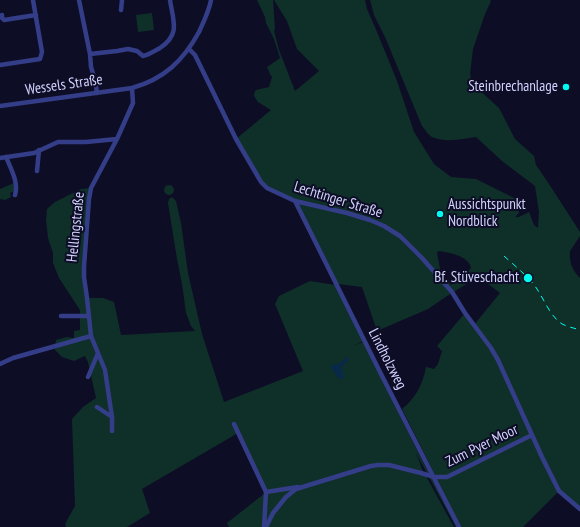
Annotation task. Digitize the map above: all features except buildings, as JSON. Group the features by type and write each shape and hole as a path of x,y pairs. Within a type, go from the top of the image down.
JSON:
{"street":[{"path":"0,65 40,59 42,52 33,0"},
{"path":"79,0 97,93"},
{"path":"121,10 122,0"},
{"path":"90,54 128,49 137,51 143,56 148,55 166,44 172,37 174,30 174,20 170,0"},
{"name":"Wessels Straße","path":"0,106 132,88 153,80 169,70 189,49 204,21 212,0"},
{"path":"2,15 4,20 36,15"},
{"name":"Lechtinger Straße","path":"189,49 198,60 236,139 261,182 268,188 296,202 347,213 384,226 400,236 452,292 498,360 559,491 580,508"},
{"name":"Hellingstraße","path":"112,431 112,417 105,370 91,336 84,266 91,188 117,140 133,103 132,88"},
{"path":"0,158 34,153 58,142 117,140"},
{"path":"37,171 39,150"},
{"path":"6,157 15,182 15,195"},
{"name":"Lindholzweg","path":"296,202 381,374 460,527"},
{"path":"61,316 88,316"},
{"path":"0,364 91,336"},
{"path":"88,377 98,353"},
{"path":"97,407 112,417"},
{"path":"234,424 266,492 265,527"},
{"name":"Zum Pyer Moor","path":"265,527 286,497 296,489 378,465 389,465 434,477 447,477 532,435"},
{"name":"Zum Pyer Moor","path":"266,492 304,487"}],"green space":[{"path":"257,0 273,0 274,31 279,50 295,91 319,71 297,49 287,21 274,0 365,0 367,9 397,81 414,132 434,164 451,177 476,179 516,199 519,213 515,217 519,217 529,212 534,225 538,228 539,212 535,186 502,161 476,137 454,140 437,139 432,137 422,126 385,37 374,15 370,0 491,1 473,49 470,74 471,79 477,88 499,108 515,139 534,156 536,165 580,232 580,236 570,251 570,255 572,266 580,278 580,509 559,491 523,527 461,527 402,409 411,401 418,391 426,367 434,369 438,364 442,351 437,346 465,313 474,325 500,293 475,274 468,283 428,309 377,331 362,287 338,284 296,202 276,193 261,182 236,139 271,110 258,102 254,96 255,91 269,87 272,77 267,67 280,58","holes":["438,251 458,255 467,260 471,268 465,275 451,285 441,274 437,253"]},
{"path":"152,13 154,30 138,32 136,15"},
{"path":"14,183 15,191 10,193 11,197 5,200 0,199 0,189"},
{"path":"167,185 171,185 173,186 173,194 167,195 164,192 164,188"},
{"path":"91,188 84,266 87,298 103,298 114,302 121,335 195,331 191,326 186,313 168,203 169,199 172,197 176,201 181,223 188,273 202,334 224,402 303,371 275,304 279,296 310,281 335,285 363,341 354,346 363,342 423,462 458,527 456,527 416,453 424,474 454,527 229,527 227,523 266,492 238,433 142,489 150,513 127,527 66,527 65,524 75,506 72,419 83,407 96,398 88,362 85,356 74,361 62,357 55,350 56,340 67,337 74,338 74,331 80,330 80,310 59,278 53,263 53,253 48,238 46,220 47,209 55,202 81,189"}],"water":[{"path":"347,357 349,358 347,362 341,367 344,376 342,379 339,379 331,368 331,365 339,364"}],"railway":[{"path":"504,256 534,285 551,313 558,321 564,325 580,330"}],"place":[{"name":"Steinbrechanlage","path":"566,87"},
{"name":"Aussichtspunkt Nordblick","path":"440,214"},
{"name":"Bf. Stüveschacht","path":"528,278"}]}
